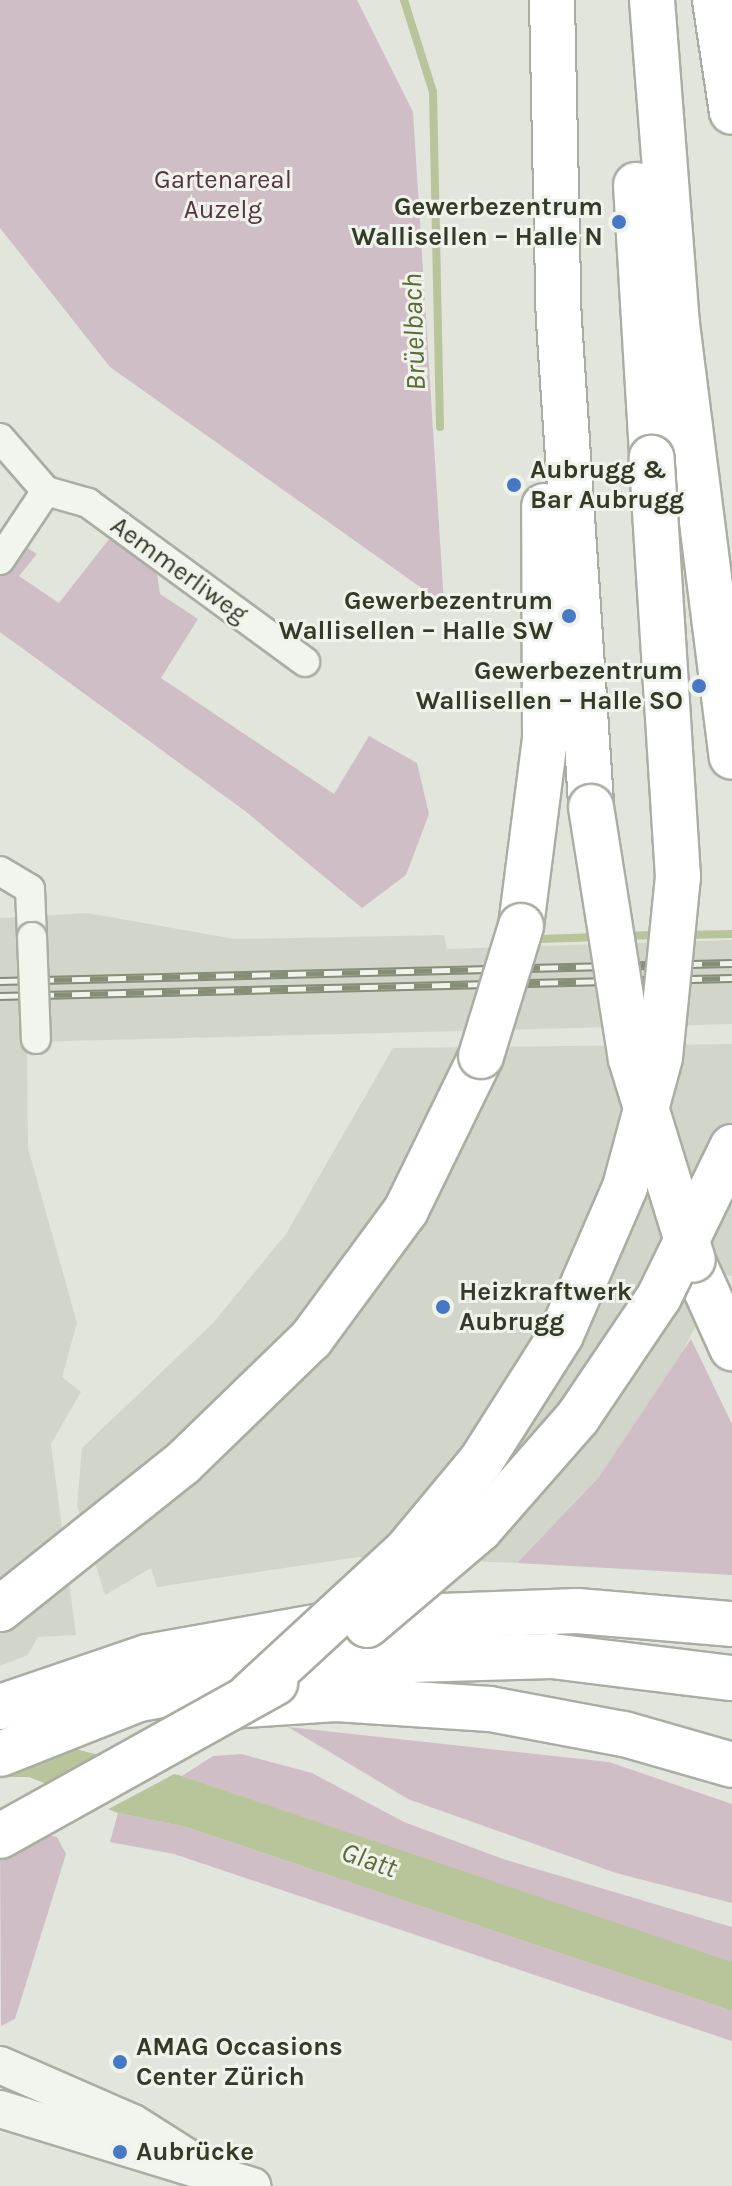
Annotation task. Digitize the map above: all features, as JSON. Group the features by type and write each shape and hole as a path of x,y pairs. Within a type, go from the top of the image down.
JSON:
{"highway":[{"path":"552,0 559,321 595,840 631,1059 696,1268 732,1348"},
{"path":"250,1695 406,1551 516,1411 603,1245 651,1095 673,967 678,825 627,0"},
{"path":"652,0 679,338 732,757"},
{"path":"715,0 732,112"},
{"path":"0,1609 135,1502 238,1414 348,1293 424,1178 481,1056 512,966 536,838 546,698 543,475 559,321"},
{"path":"0,1836 250,1695 301,1672 406,1594 551,1450 659,1297 732,1147"},
{"path":"0,1707 147,1657 284,1629 437,1613 577,1611 732,1624"},
{"path":"0,1754 42,1738 182,1700 340,1662 449,1656 592,1658 732,1678"},
{"path":"182,1700 336,1699 460,1706 587,1725 732,1765"}],"street":[{"path":"0,438 46,491 0,560"},
{"name":"Aemmerliweg","path":"46,491 88,503 305,662"},
{"path":"0,871 30,889 36,1039"},
{"path":"0,2065 133,2123 196,2164 252,2186"},
{"path":"0,2109 120,2152 196,2164"},
{"path":"0,2140 35,2121"}],"shaded area":[{"path":"87,913 235,939 444,935 447,949 732,940 732,1024 27,1042 28,1148 77,1323 62,1377 81,1392 51,1444 76,1635 38,1637 28,1655 0,1666 0,918"},
{"path":"732,1044 732,1276 722,1275 665,1386 599,1477 517,1563 359,1557 157,1587 151,1568 105,1595 77,1506 82,1448 213,1323 286,1234 393,1048"}],"green space":[{"name":"Gartenareal Auzelg","path":"0,0 357,0 413,112 444,604 110,367 0,228"},
{"path":"113,534 156,567 160,594 198,619 161,678 334,794 369,736 417,763 429,814 406,875 362,908 245,811 0,632 0,575 21,544 37,554 19,576 59,603"},
{"path":"691,1339 732,1424 732,1575 517,1563 599,1477"},
{"path":"288,1727 609,1762 732,1804 732,1903 616,1873 408,1799"},
{"path":"241,1754 312,1773 404,1822 503,1859 732,1927 732,1963 182,1776 213,1756"},
{"path":"118,1813 186,1827 732,2011 732,2041 174,1854 110,1842"},
{"path":"0,1823 57,1837 66,1854 15,2019 1,2026"}],"water":[{"name":"Glatt","path":"0,1730 182,1776 732,1962 732,2011 186,1827 118,1813 29,1777 0,1777"}],"pier":[{"path":"107,1750 180,1771 103,1812 43,1787"}],"waterway":[{"name":"Brüelbach","path":"404,0 433,92 440,427"},
{"name":"Brüelbach","path":"685,935 732,934"},
{"name":"Brüelbach","path":"625,936 659,935"},
{"name":"Brüelbach","path":"540,939 599,937"}],"railway":[{"path":"0,981 732,963"},
{"path":"0,996 732,978"}],"place":[{"name":"Gewerbezentrum Wallisellen – Halle N","path":"619,222"},
{"name":"Aubrugg & Bar Aubrugg","path":"514,485"},
{"name":"Gewerbezentrum Wallisellen – Halle SW","path":"569,616"},
{"name":"Gewerbezentrum Wallisellen – Halle SO","path":"699,686"},
{"name":"Heizkraftwerk Aubrugg","path":"443,1307"},
{"name":"AMAG Occasions Center Zürich","path":"120,2062"},
{"name":"Aubrücke","path":"120,2152"}]}
